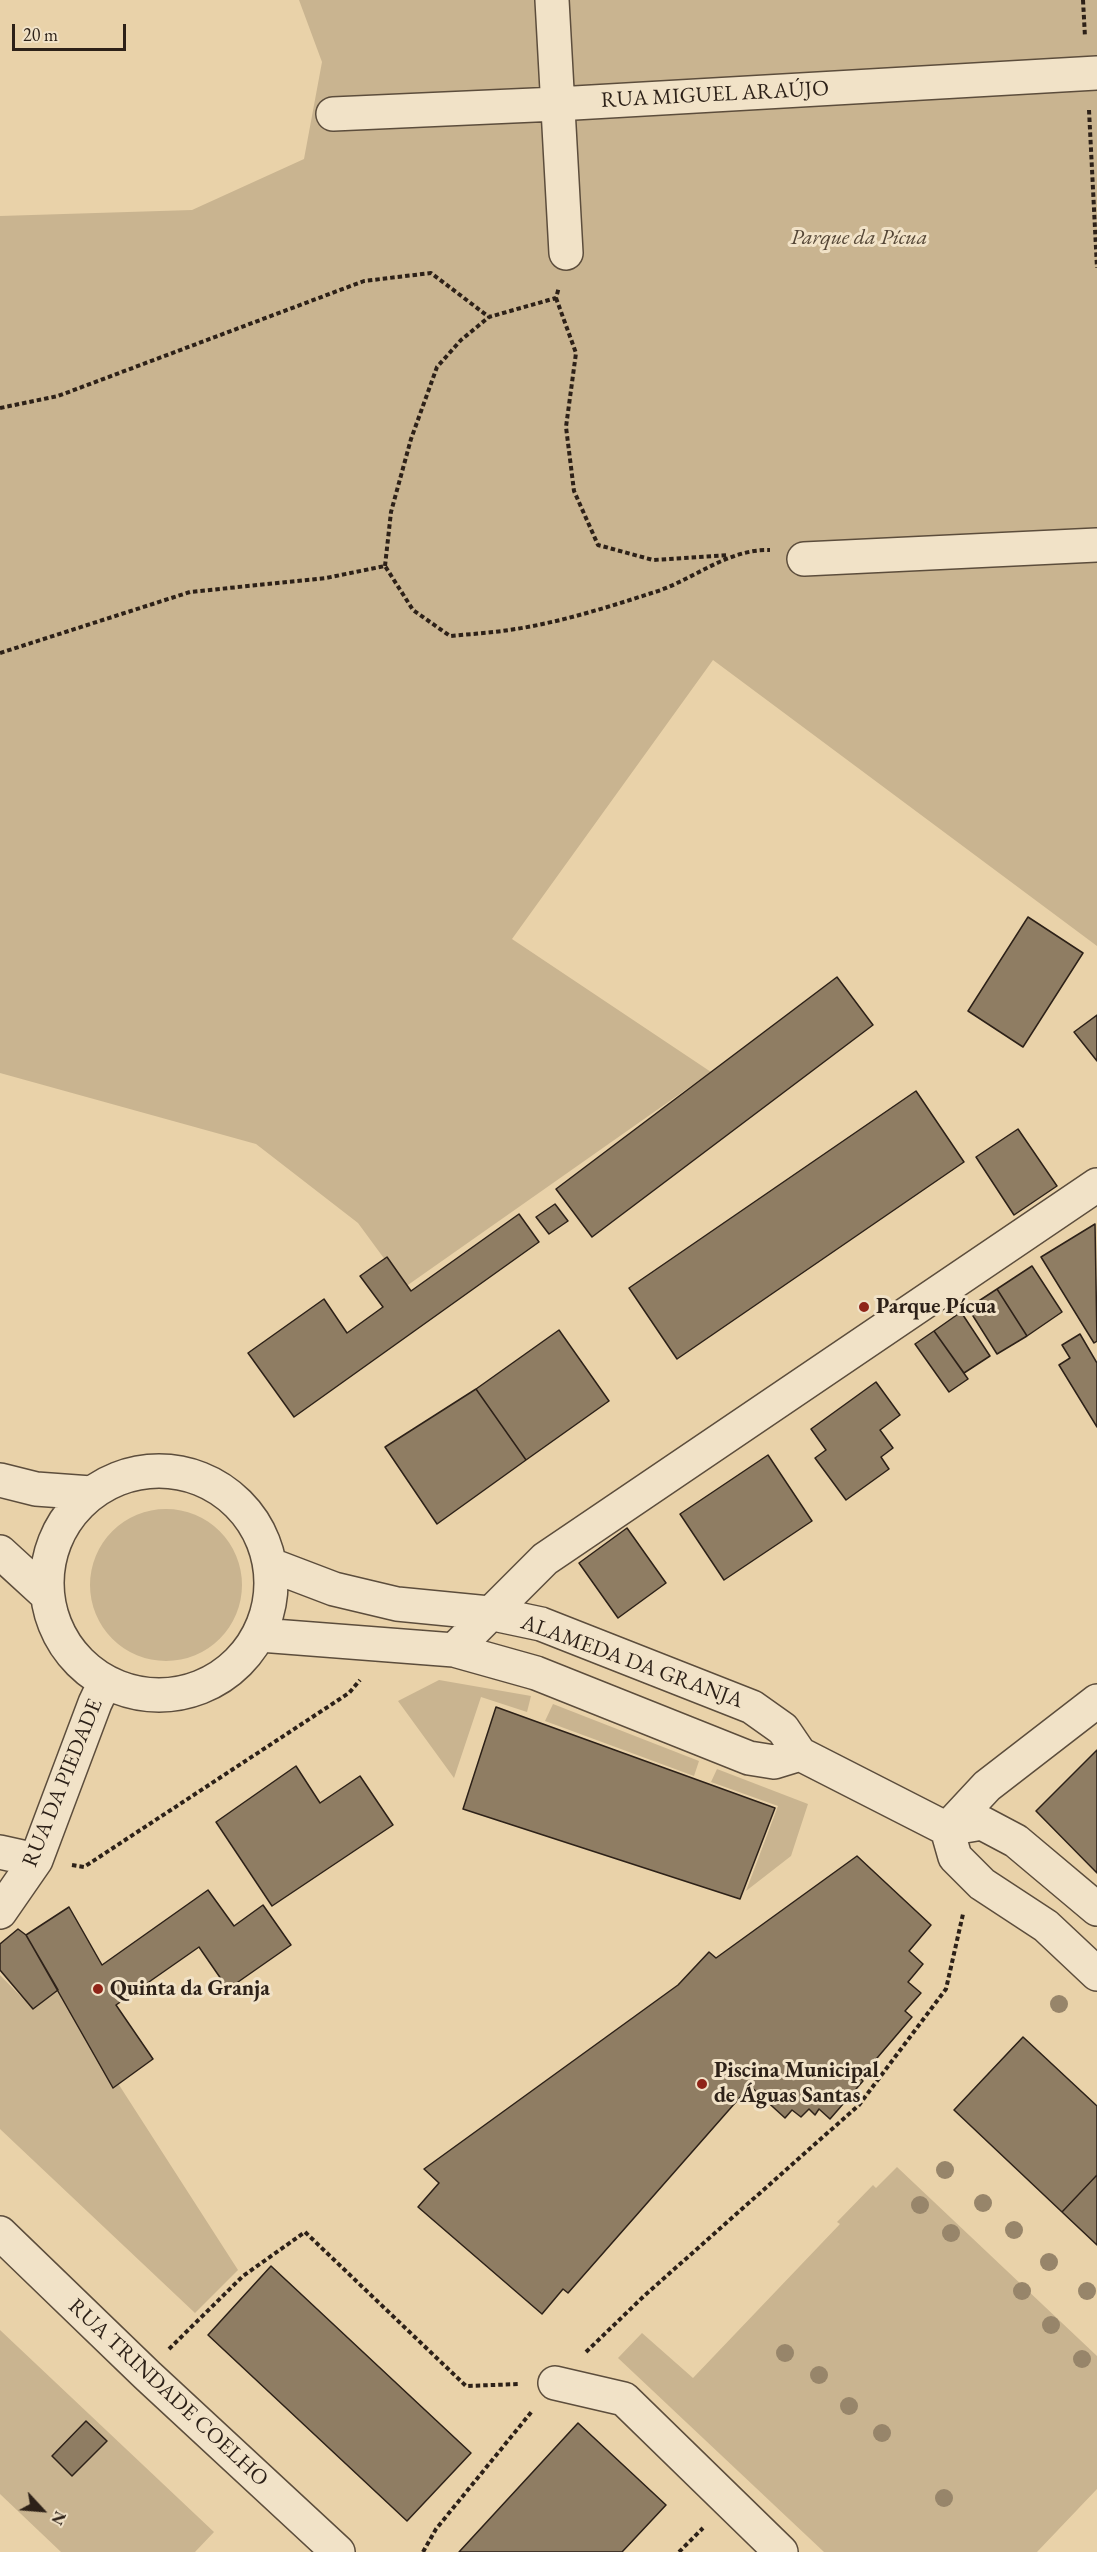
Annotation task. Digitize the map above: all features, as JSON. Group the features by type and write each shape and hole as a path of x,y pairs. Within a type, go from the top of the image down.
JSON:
{"street":[{"path":"552,0 566,253"},
{"name":"RUA MIGUEL ARAÚJO","path":"333,114 557,104 1092,74"},
{"path":"804,559 1097,544"},
{"path":"454,1650 545,1559 1097,1185"},
{"path":"164,1470 201,1478 234,1498 258,1528 271,1565 271,1601 260,1635 238,1664 209,1685 175,1695 138,1695 105,1682 76,1660 56,1630 47,1595 50,1557 65,1521 91,1493 126,1475 164,1470"},
{"path":"0,1480 36,1489 91,1493"},
{"path":"0,1552 47,1595"},
{"name":"ALAMEDA DA GRANJA","path":"271,1565 334,1589 397,1604 489,1613 541,1624 752,1707 783,1730 800,1754 947,1829"},
{"name":"ALAMEDA DA GRANJA","path":"260,1635 454,1650 536,1673 749,1758 774,1762 800,1754"},
{"name":"RUA DA PIEDADE","path":"0,1912 36,1860 94,1703 105,1682"},
{"path":"947,1829 987,1786 1097,1701"},
{"path":"947,1829 982,1823 1016,1841 1097,1909"},
{"path":"947,1829 955,1857 982,1884 1046,1926 1097,1974"},
{"path":"0,1852 36,1860"},
{"name":"RUA TRINDADE COELHO","path":"5,2249 147,2375 320,2546"},
{"path":"555,2383 624,2399 782,2552"}],"path":[{"path":"1083,0 1092,74 1097,268"},
{"path":"566,253 556,298 576,353 566,427 574,491 598,545 653,560 733,555"},
{"path":"0,408 58,396 364,280 430,273 489,317"},
{"path":"556,298 489,317 461,340 437,367 411,439 394,502 385,566 413,610 450,636 512,630 582,614 659,591 733,555 754,549 773,550 804,559"},
{"path":"0,653 190,592 326,578 385,566"},
{"path":"36,1860 84,1867 349,1693"},
{"path":"423,2552 436,2529 555,2383 644,2296 859,2105 946,1989 965,1905"},
{"path":"147,2375 162,2356 243,2276 305,2232 466,2386 555,2383"}],"green space":[{"name":"Parque da Pícua","path":"299,0 1097,0 1097,946 713,660 512,939 711,1072 405,1287 358,1223 256,1144 0,1073 0,216 192,210 304,159 322,62"},
{"path":"166,1509 181,1510 195,1515 220,1531 236,1556 241,1570 241,1600 236,1614 220,1639 195,1655 181,1660 166,1661 151,1660 137,1655 112,1639 96,1614 91,1600 90,1585 91,1570 96,1556 112,1531 137,1515 151,1510"},
{"path":"439,1680 531,1696 527,1712 481,1697 454,1778 398,1701"},
{"path":"553,1704 699,1761 694,1776 545,1721"},
{"path":"717,1769 808,1804 791,1856 746,1891 778,1806 711,1782"},
{"path":"0,1975 33,2009 58,1990 238,2270 195,2313 0,2129"},
{"path":"897,2167 1097,2356 1097,2489 1037,2552 824,2552 618,2358 642,2333 693,2378 840,2224 837,2222 873,2185 876,2188"},
{"path":"0,2330 214,2532 195,2552 61,2552 0,2494"}],"building":[{"path":"1028,917 1083,953 1023,1047 968,1011"},
{"path":"837,977 873,1025 592,1237 556,1189"},
{"path":"1097,1015 1097,1061 1074,1032"},
{"path":"916,1091 964,1162 677,1359 629,1288"},
{"path":"1018,1129 1057,1186 1014,1215 976,1157"},
{"path":"555,1204 568,1221 549,1234 536,1217"},
{"path":"519,1214 539,1242 294,1417 248,1353 324,1299 347,1333 383,1307 360,1276 387,1257 411,1291"},
{"path":"1095,1224 1097,1341 1094,1343 1041,1257"},
{"path":"1032,1266 1062,1312 1027,1336 997,1289"},
{"path":"997,1289 1027,1336 997,1354 968,1308"},
{"path":"961,1312 990,1356 964,1373 934,1331"},
{"path":"559,1330 609,1401 526,1460 476,1389"},
{"path":"934,1331 968,1379 949,1392 915,1344"},
{"path":"1080,1334 1097,1363 1097,1427 1059,1365 1070,1358 1062,1345"},
{"path":"876,1382 900,1415 880,1430 893,1448 881,1457 889,1469 846,1500 815,1458 826,1450 811,1429"},
{"path":"476,1389 526,1460 437,1524 385,1447"},
{"path":"768,1455 812,1521 724,1580 680,1514"},
{"path":"627,1528 666,1583 618,1618 579,1563"},
{"path":"496,1707 775,1808 740,1899 463,1809"},
{"path":"1097,1750 1097,1873 1036,1811"},
{"path":"296,1766 320,1803 360,1776 393,1825 272,1906 216,1822"},
{"name":"Piscina Municipal de Águas Santas","path":"857,1856 931,1925 909,1951 923,1964 908,1982 921,1993 905,2011 912,2017 860,2078 863,2081 830,2119 819,2109 815,2115 809,2109 801,2117 792,2110 785,2118 750,2086 568,2293 563,2289 542,2314 418,2207 439,2183 424,2169 678,1985 709,1952 716,1958"},
{"name":"Quinta da Granja","path":"208,1890 234,1926 263,1905 291,1945 228,1989 199,1947 116,2005 153,2059 113,2088 26,1935 69,1907 102,1965"},
{"path":"18,1929 26,1935 58,1990 33,2009 0,1970 0,1944"},
{"path":"1023,2037 1097,2106 1097,2175 1062,2212 954,2110"},
{"path":"1097,2175 1097,2245 1062,2212"},
{"path":"271,2266 471,2453 407,2521 208,2335"},
{"path":"86,2421 107,2441 72,2476 52,2456"},
{"path":"578,2423 666,2505 622,2552 459,2552"}],"place":[{"name":"Parque Pícua","path":"864,1307"},
{"name":"Quinta da Granja","path":"98,1989"},
{"name":"Piscina Municipal de Águas Santas","path":"702,2084"}]}
